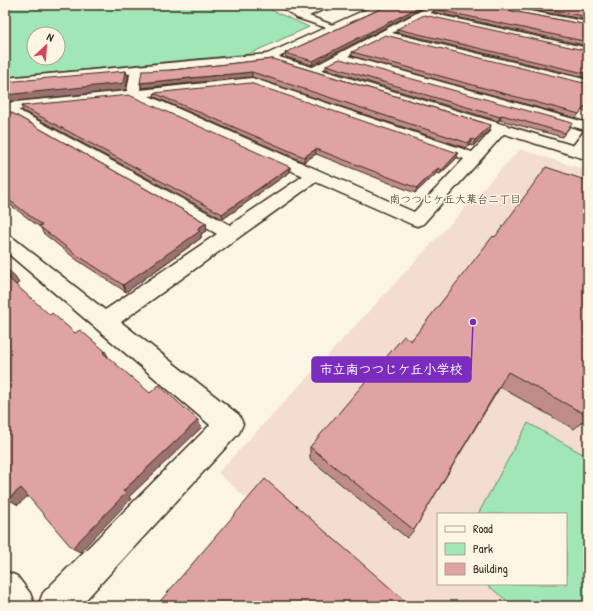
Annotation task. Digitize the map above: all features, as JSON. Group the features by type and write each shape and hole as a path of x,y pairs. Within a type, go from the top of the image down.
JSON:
{"street":[{"path":"282,5 300,16 333,27"},
{"path":"300,16 330,5"},
{"path":"5,82 269,57 383,5"},
{"path":"313,70 439,5"},
{"path":"483,5 588,25"},
{"path":"422,14 588,51"},
{"path":"383,34 588,84"},
{"path":"269,57 582,153 588,134"},
{"path":"340,57 588,127"},
{"path":"133,94 137,69"},
{"path":"5,108 252,82 475,158"},
{"path":"133,94 417,220 502,128"},
{"path":"5,108 231,234"},
{"path":"104,322 316,175"},
{"path":"5,241 229,424 56,606"},
{"path":"5,588 18,606"}],"shaded area":[{"path":"520,149 588,171 588,606 368,606 218,473"}],"green space":[{"path":"5,5 260,5 309,27 249,54 5,77"},
{"path":"528,423 588,457 588,606 509,606 510,603 487,585 567,585 567,513 479,513"}],"building":[{"path":"389,5 423,5 313,61 285,53"},
{"path":"440,5 482,5 588,25 588,42 434,9"},
{"path":"525,5 588,5 588,17"},
{"path":"424,15 588,51 588,74 397,29"},
{"path":"385,35 588,84 588,107 585,106 579,114 352,52"},
{"path":"273,59 491,125 475,140 472,139 468,143 252,72 140,83 142,71 172,70"},
{"path":"340,59 572,123 565,133 502,115 500,117 326,65"},
{"path":"126,71 124,83 5,95 5,82"},
{"path":"250,83 458,153 442,170 438,168 417,188 316,149 304,157 154,93"},
{"path":"129,95 290,167 222,214 21,106"},
{"path":"5,109 206,223 197,229 200,231 123,285 74,253 39,226 42,225 5,197"},
{"path":"546,167 588,181 588,416 508,372 414,530 310,447 404,336 411,341 493,236 495,237"},
{"path":"5,268 13,274 7,277 50,315 52,313 75,333 80,330 105,351 103,353 150,393 159,385 198,420 123,491 126,493 72,548 21,488 8,499 5,495"},
{"path":"265,479 411,606 156,606"}],"place":[{"name":"市立南つつじケ丘小学校","path":"473,322"}],"district":[{"name":"南つつじケ丘大葉台二丁目","path":"455,199"}]}
